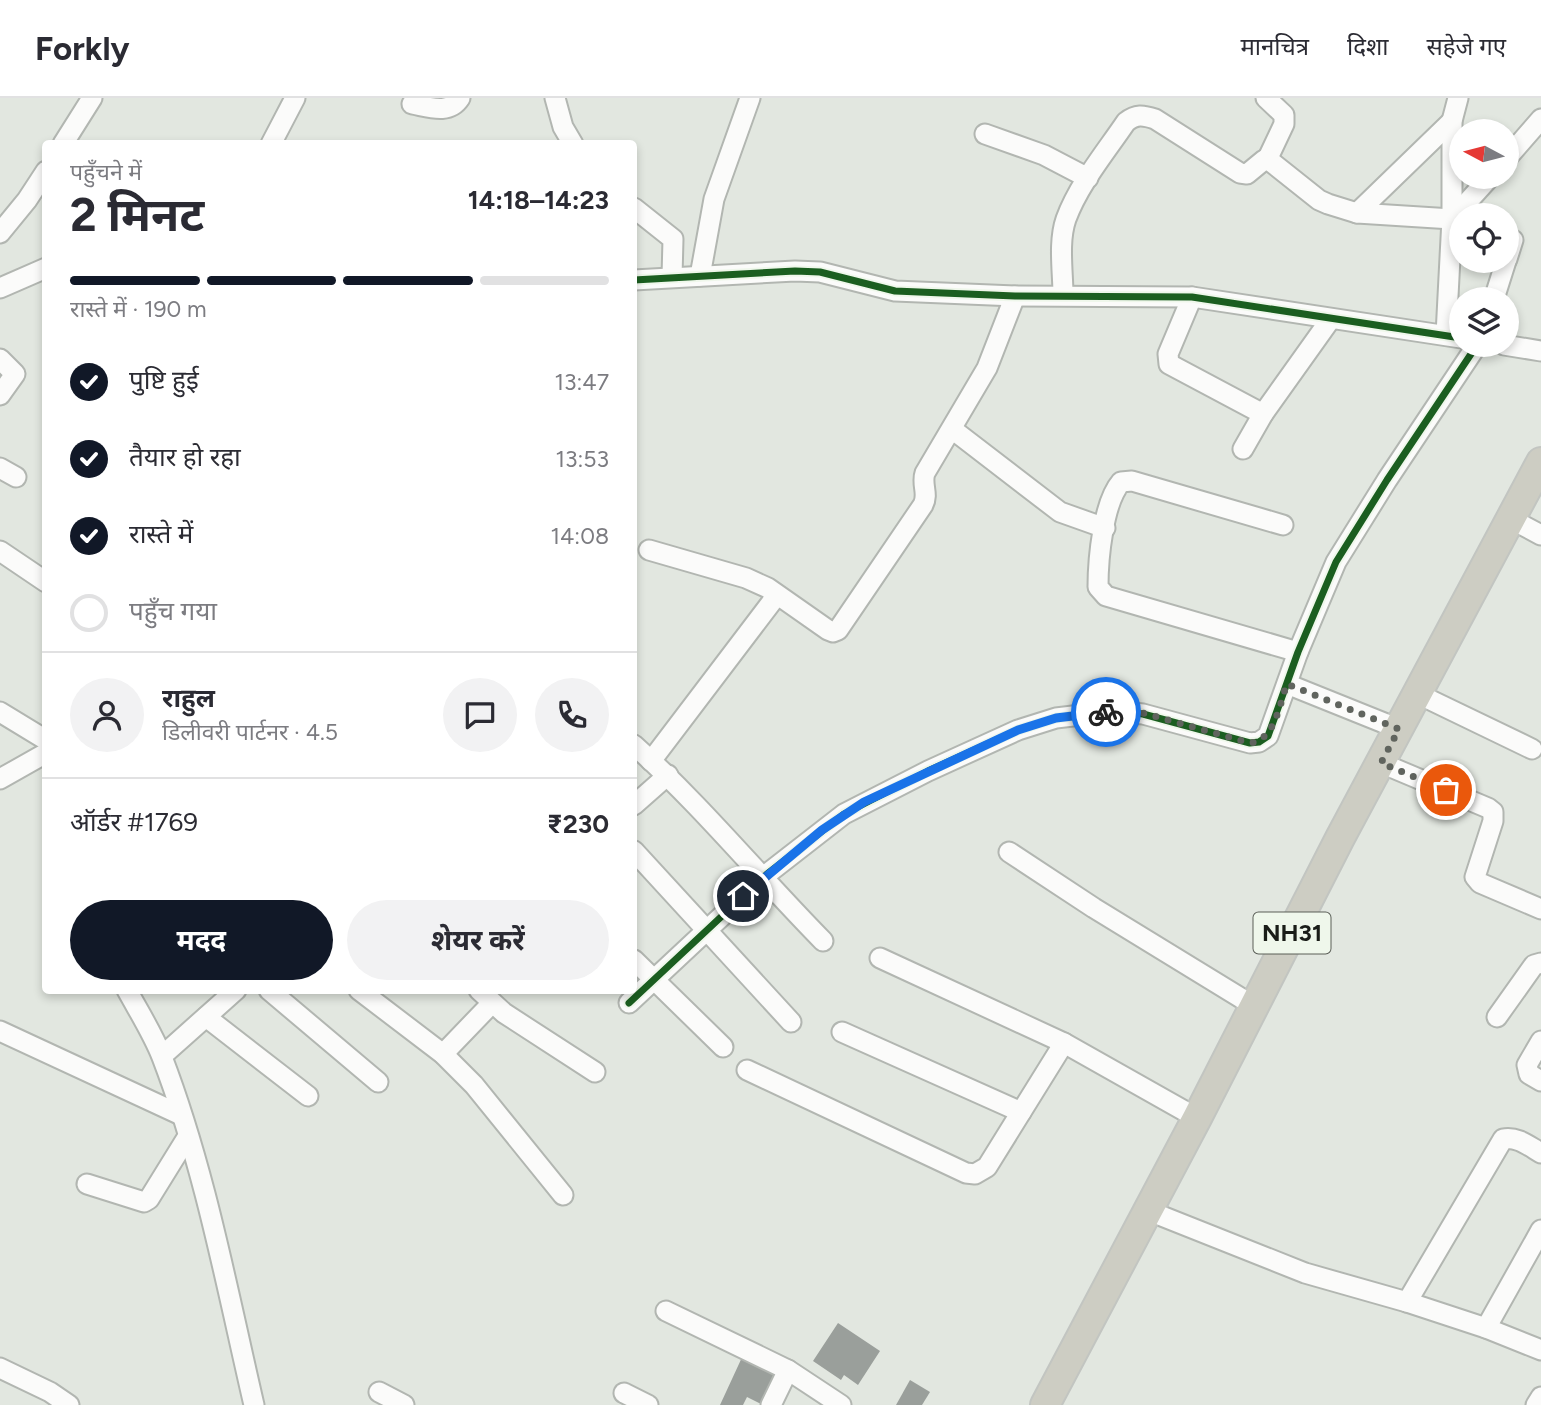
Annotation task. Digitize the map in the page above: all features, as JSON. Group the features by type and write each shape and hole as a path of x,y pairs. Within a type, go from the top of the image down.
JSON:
{"highway":[{"name":"NH31","path":"1045,1405 1541,462"}],"street":[{"path":"66,140 92,98"},
{"path":"273,140 295,98"},
{"path":"412,104 444,109 456,105 460,98"},
{"path":"555,98 563,127 571,140"},
{"path":"700,276 714,199 750,98"},
{"path":"1063,295 1063,234 1066,220 1088,178 1126,122 1135,116 1155,119 1240,173 1247,174 1267,160 1284,124 1284,115 1266,98"},
{"path":"1452,119 1458,98"},
{"path":"1519,144 1541,119"},
{"path":"1357,213 1449,123"},
{"path":"985,134 1044,155 1088,178"},
{"path":"1267,160 1319,200 1357,213 1449,219"},
{"path":"0,233 42,177"},
{"path":"1466,203 1479,189"},
{"path":"637,210 673,239 671,277"},
{"path":"0,288 42,270"},
{"path":"637,279 795,271 820,272 895,291 1015,296 1192,298 1449,336"},
{"path":"649,550 746,578 833,632 842,626 923,505 926,495 923,478 925,473 987,368 1015,296"},
{"path":"1192,298 1168,354 1169,364 1263,414"},
{"path":"1243,449 1263,414 1330,320"},
{"path":"1519,347 1541,351"},
{"path":"629,1003 762,879 822,830 854,808 1018,730 1056,718 1115,711 1143,713 1250,743 1259,742 1268,736 1298,652 1336,562 1469,357"},
{"path":"0,359 15,374 0,396"},
{"path":"951,429 1060,512 1105,528"},
{"path":"1283,525 1132,481 1121,482 1115,489 1105,528 1098,578 1101,593 1298,652"},
{"path":"1511,519 1541,535"},
{"path":"0,551 42,579"},
{"path":"651,761 777,595"},
{"path":"1287,684 1399,729"},
{"path":"1418,694 1532,749"},
{"path":"0,712 42,738"},
{"path":"637,748 668,775 762,879 823,941"},
{"path":"0,779 42,754"},
{"path":"1381,763 1493,812 1493,821 1475,877 1480,883 1541,909"},
{"path":"637,802 668,775"},
{"path":"1009,852 1094,908 1254,1006"},
{"path":"637,854 791,1022"},
{"path":"880,958 1064,1043 1197,1118"},
{"path":"637,963 723,1047"},
{"path":"1497,1017 1534,965 1541,963"},
{"path":"129,994 162,1056 188,1136 202,1184 254,1405"},
{"path":"162,1056 232,994"},
{"path":"274,994 377,1082"},
{"path":"366,994 443,1054 474,1084 563,1195"},
{"path":"443,1054 486,997 595,1072"},
{"path":"206,1017 308,1096"},
{"path":"0,1031 181,1115"},
{"path":"842,1032 1021,1112"},
{"path":"1541,1041 1527,1065 1529,1074 1541,1081"},
{"path":"747,1070 966,1173 975,1174 986,1167 1064,1043"},
{"path":"87,1184 144,1202 149,1199 188,1136"},
{"path":"1407,1302 1503,1139 1519,1140 1541,1153"},
{"path":"1149,1211 1305,1273 1407,1302 1486,1328 1541,1350"},
{"path":"1486,1328 1541,1230"},
{"path":"666,1311 789,1370 841,1405"},
{"path":"0,1368 50,1392 69,1405"},
{"path":"771,1405 789,1370"},
{"path":"379,1392 404,1405"},
{"path":"624,1393 648,1405"},
{"path":"1536,1405 1541,1397"}],"building":[{"path":"838,1323 880,1351 858,1385 844,1375 841,1380 813,1361"},
{"path":"744,1353 785,1372 763,1405 747,1397 743,1405 720,1405"},
{"path":"910,1380 930,1392 922,1405 896,1405"}],"cycle path":[{"path":"637,280 795,271 820,272 895,291 1015,296 1192,297 1449,336"},
{"path":"629,1003 767,874 844,814 928,771 1018,730 1056,718 1115,711 1143,714 1250,743 1259,742 1268,736 1298,652 1336,562 1469,357"}],"way so far":[{"path":"1106,712 1143,713 1250,743 1259,742 1268,736 1287,684 1399,729 1381,763 1446,790"}],"route":[{"path":"743,896 822,830 864,802 1018,730 1056,718 1106,712"}]}
